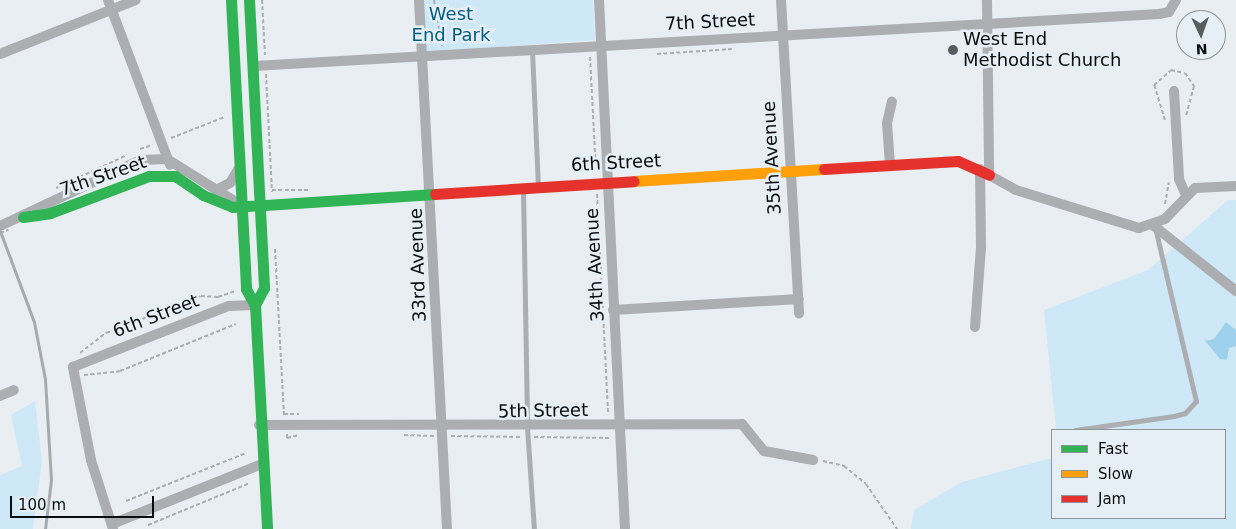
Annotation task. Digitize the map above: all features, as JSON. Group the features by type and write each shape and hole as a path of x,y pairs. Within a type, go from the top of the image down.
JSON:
{"street":[{"path":"0,54 110,5 136,0"},
{"path":"231,0 246,289 254,305 267,529"},
{"path":"250,0 253,66 266,203 264,288 254,305"},
{"name":"33rd Avenue","path":"418,0 424,57 432,191 447,529"},
{"name":"34th Avenue","path":"599,0 602,177 613,310 625,529"},
{"name":"35th Avenue","path":"781,0 788,171 799,313"},
{"path":"975,327 985,172 987,0"},
{"name":"7th Street","path":"253,66 424,57 600,44 782,36 1169,12 1176,0"},
{"path":"110,5 175,176"},
{"path":"1174,91 1179,179 1185,193"},
{"path":"890,164 887,123 892,102"},
{"name":"7th Street","path":"5,227 131,164 167,159 242,204"},
{"name":"6th Street","path":"242,204 538,185 602,177 788,171 958,161 985,172"},
{"path":"216,190 230,183 239,168"},
{"path":"985,172 1016,190 1126,226 1154,226 1236,291"},
{"name":"7th Street","path":"23,217 50,213 149,176 175,176 213,200 233,207 242,204"},
{"path":"1154,226 1185,193 1203,186 1236,186"},
{"path":"613,310 798,299"},
{"name":"6th Street","path":"74,372 229,306 254,305"},
{"path":"74,372 91,460 112,527 262,464"},
{"path":"0,396 14,390"},
{"name":"5th Street","path":"260,425 442,432 527,432 608,426 620,431 742,424 764,451 813,460"}],"lane":[{"path":"532,50 538,185"},
{"path":"522,186 527,432 534,529"},
{"path":"1083,429 1174,416 1185,413 1196,401 1154,226"}],"path":[{"path":"262,0 272,190 266,203"},
{"path":"434,0 442,48"},
{"path":"590,57 602,177 609,438"},
{"path":"1166,126 1154,90 1156,81 1167,71 1180,71 1193,81 1185,119"},
{"path":"587,174 602,177"},
{"path":"1160,210 1169,194 1169,177"},
{"path":"272,190 318,189"},
{"path":"0,233 5,227 17,227"},
{"path":"274,247 287,438 302,433"},
{"path":"235,291 218,297 201,296 106,333 72,360 74,372 120,371 236,324"},
{"path":"402,435 442,432 527,432 609,438 620,431"},
{"path":"126,501 246,453"},
{"path":"813,460 844,466 866,484 893,518 897,529"},
{"path":"148,525 250,483"}],"green space":[{"name":"West End Park","path":"423,0 593,0 595,40 426,52"},
{"path":"1228,200 1236,200 1236,529 911,529 914,510 962,482 1051,458 1051,519 1226,519 1226,429 1056,429 1044,310 1148,270"},
{"path":"35,401 42,461 33,529 0,529 0,475 22,466 11,415"}],"water":[{"path":"1226,322 1236,330 1236,346 1229,348 1227,360 1220,359 1205,341 1214,339"}],"railway":[{"path":"0,231 34,322 45,379 51,480 45,529"}],"traffic: fast":[{"path":"231,0 246,289 255,305 267,529"},
{"path":"249,0 264,288 255,305"},
{"path":"23,217 50,213 149,176 175,176 203,195 233,207 435,194"}],"traffic: slow":[{"path":"634,181 824,169"}],"traffic: jam":[{"path":"824,169 958,161 989,175"},
{"path":"435,194 634,181"}],"place":[{"name":"West End Methodist Church","path":"953,50"}]}
